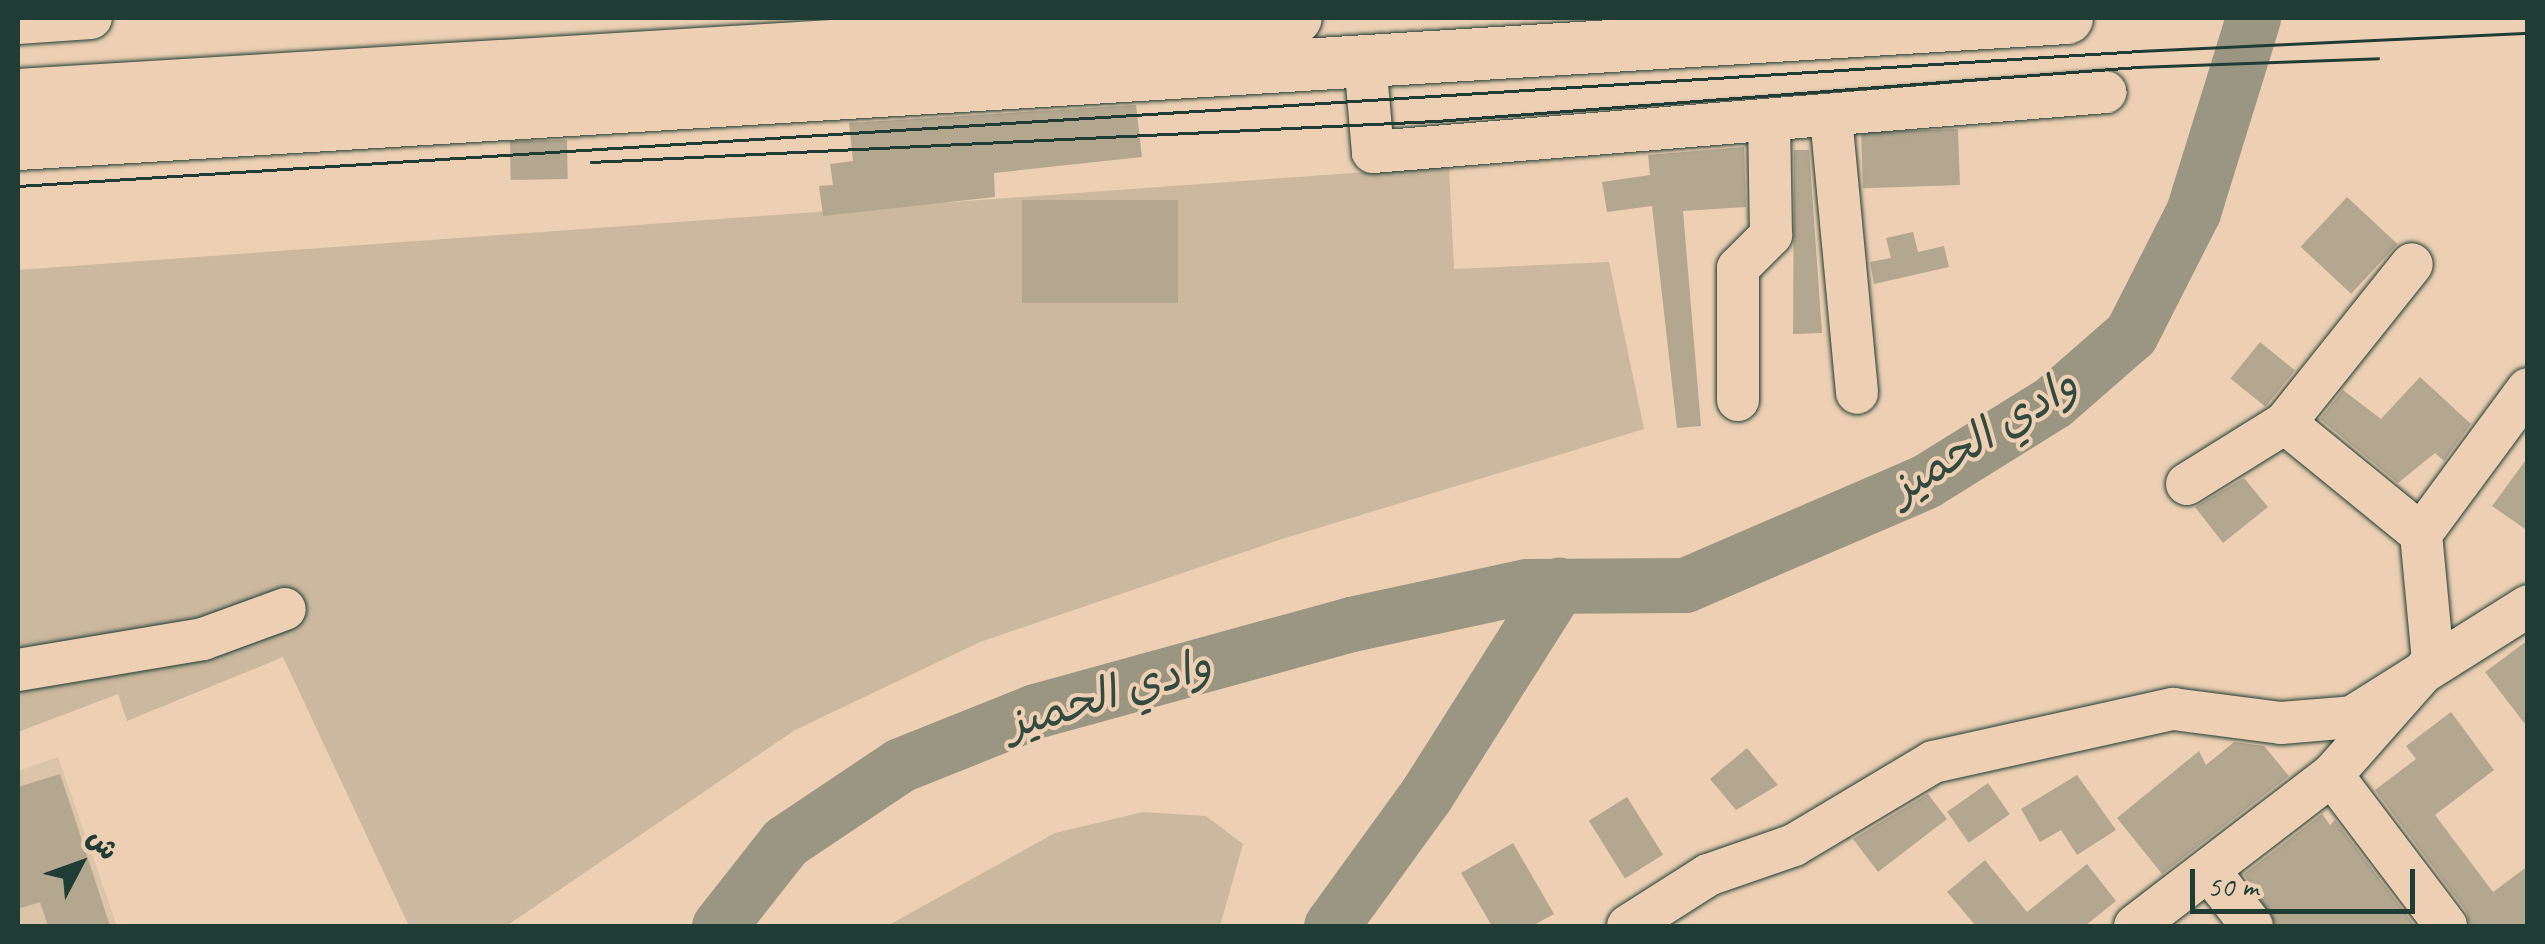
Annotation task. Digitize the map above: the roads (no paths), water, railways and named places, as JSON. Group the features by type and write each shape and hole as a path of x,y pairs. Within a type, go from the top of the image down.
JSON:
{"main road":[{"path":"18,96 1127,21 1296,18"},
{"path":"18,144 2067,18"}],"street":[{"path":"18,24 91,18"},
{"path":"1365,61 1374,152 2106,92"},
{"path":"1832,117 1856,393"},
{"path":"1738,400 1738,268 1772,235 1769,122"},
{"path":"2187,484 2285,423 2412,264"},
{"path":"2135,926 2332,776 2433,661 2420,534 2528,389"},
{"path":"2285,423 2420,534"},
{"path":"1628,926 1708,875 1794,846 1933,762 2173,709 2281,722 2352,718 2433,661 2528,606"},
{"path":"18,670 202,639 285,609"},
{"path":"2332,776 2446,926"},
{"path":"2210,872 2252,926"}],"waterway":[{"name":"وادي الحميز","path":"719,926 785,842 900,765 1035,711 1351,624 1527,586 1685,585 1926,481 2053,402 2131,334 2193,212 2253,18"},
{"name":"وادي الحميز","path":"1331,926 1426,795 1559,585"}],"tram line":[{"path":"18,186 2140,51 2528,33"},
{"path":"591,162 1436,121 2138,67 2378,58"}]}
